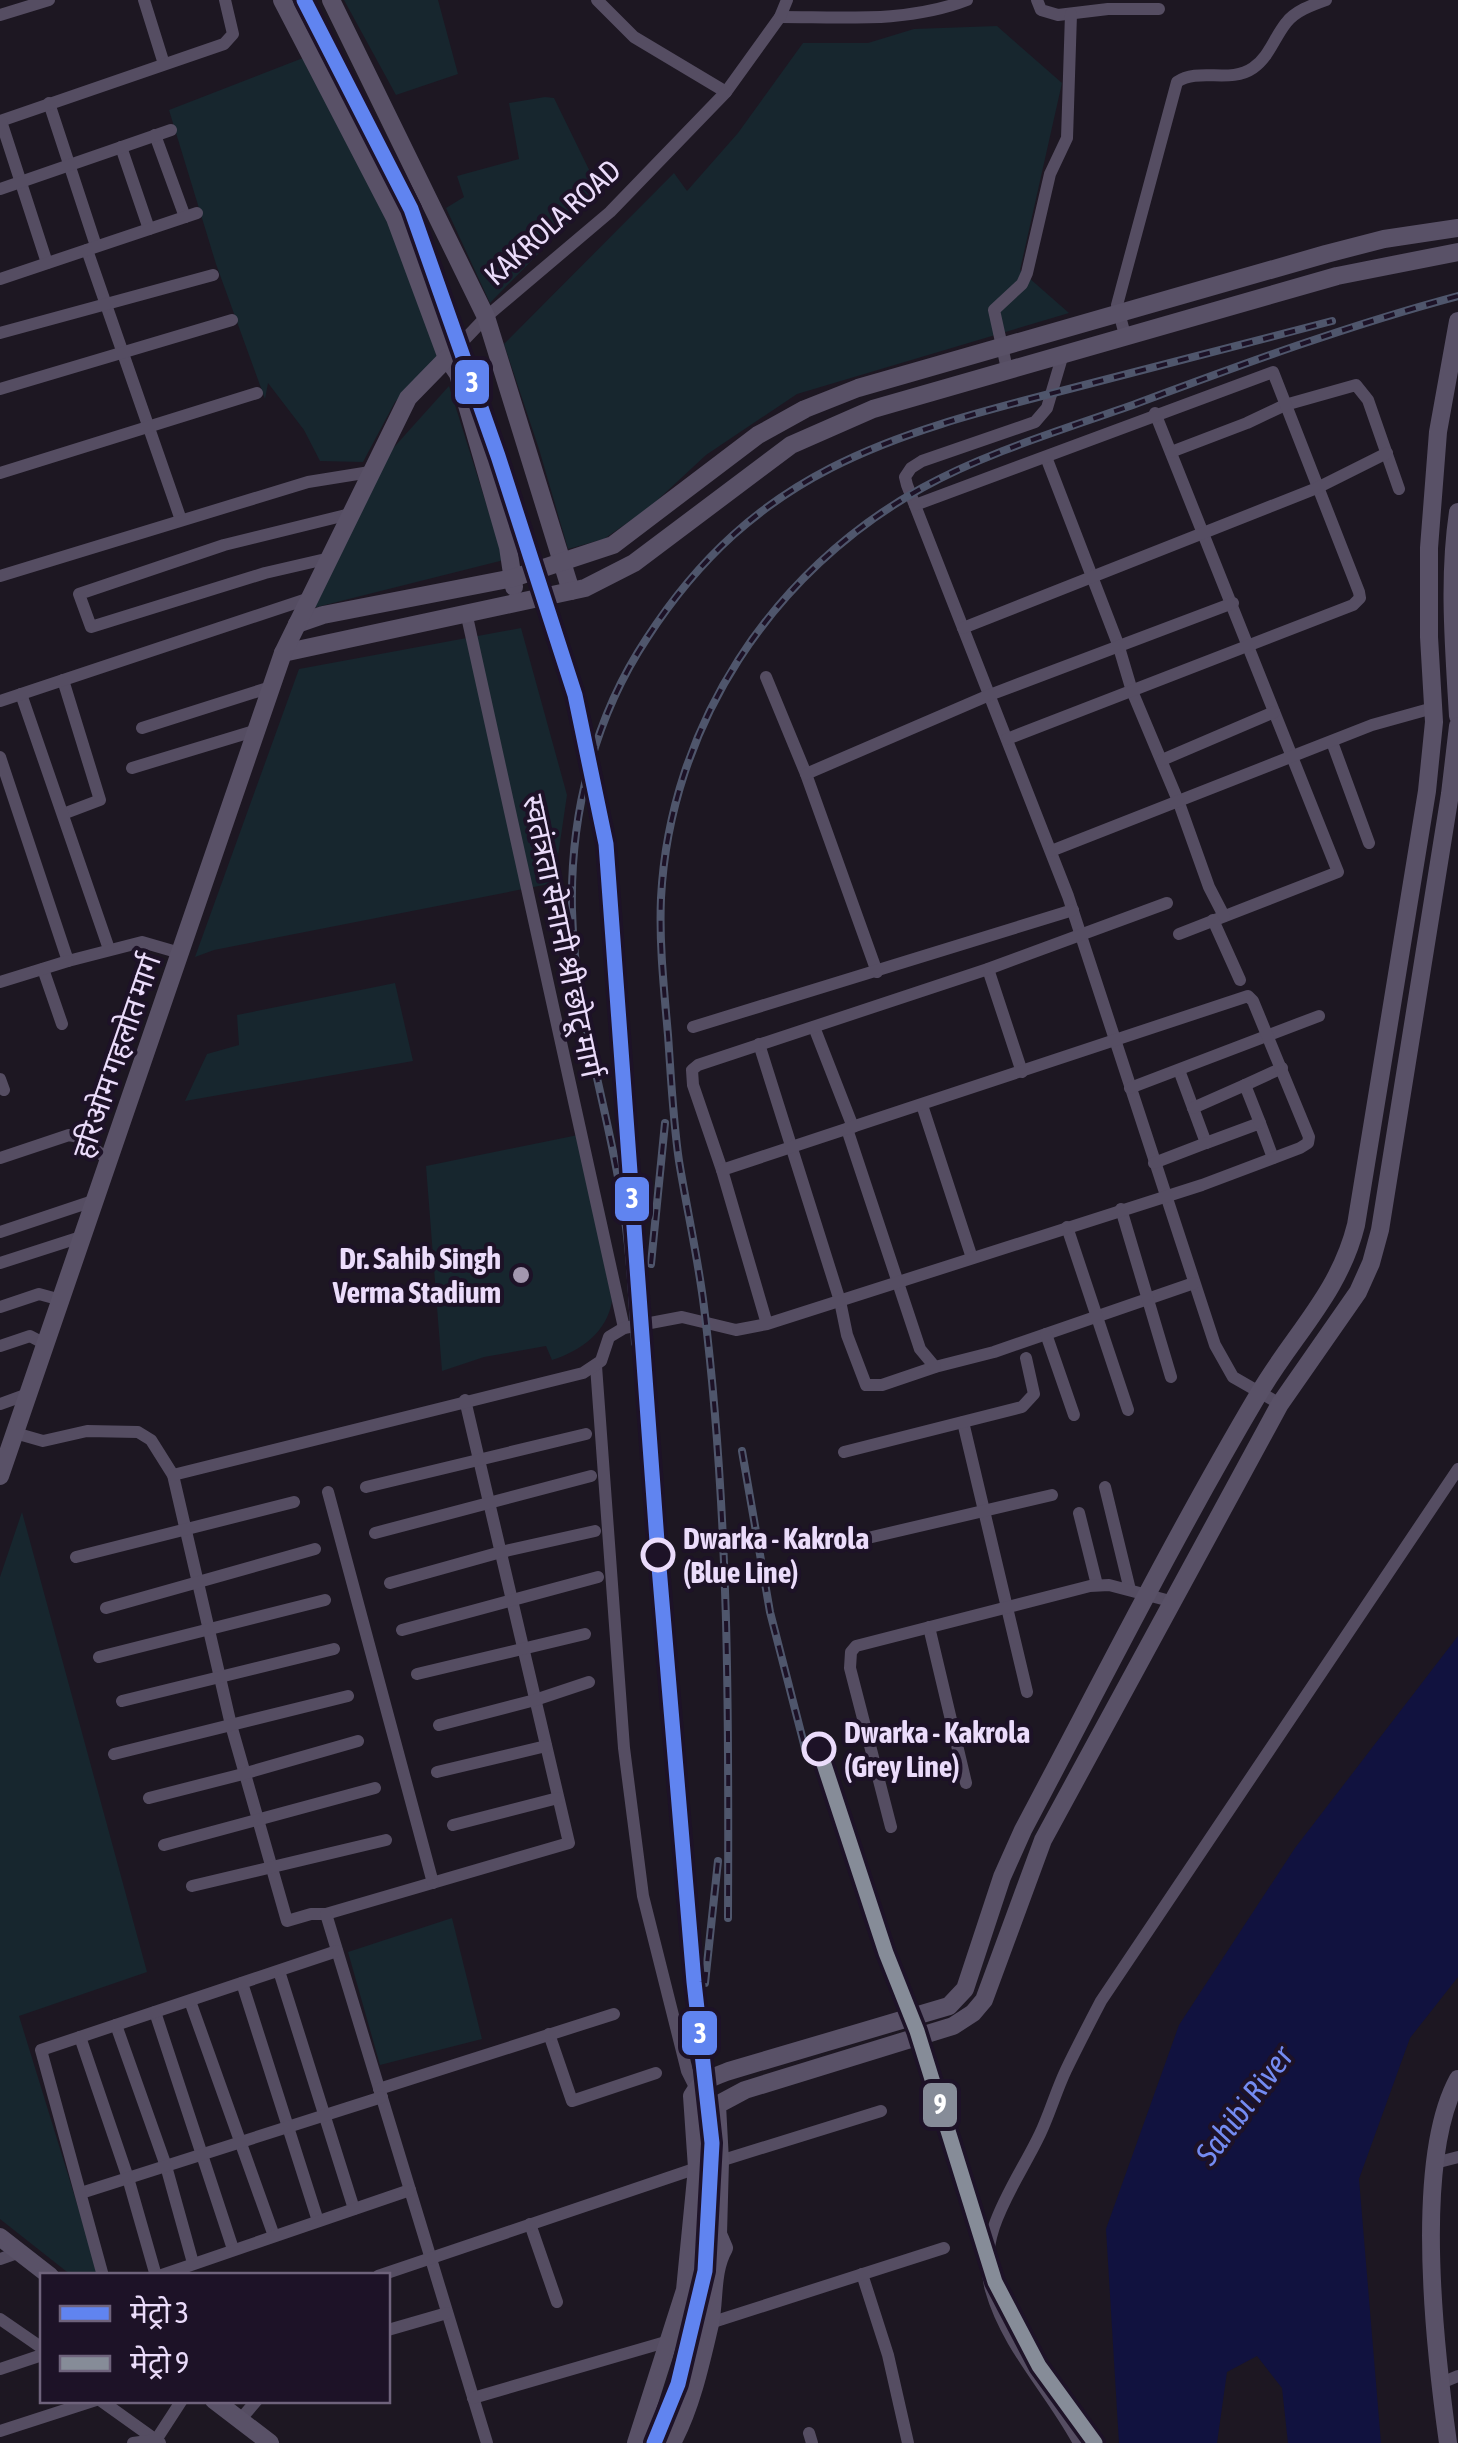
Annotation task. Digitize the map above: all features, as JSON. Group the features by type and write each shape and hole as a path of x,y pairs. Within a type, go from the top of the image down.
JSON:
{"street":[{"path":"0,15 49,0"},
{"path":"144,0 164,64"},
{"path":"47,263 0,121 230,40 233,27 225,0"},
{"path":"282,0 395,218 447,358 458,374 508,547 517,602"},
{"path":"331,0 486,318 571,592"},
{"path":"597,0 634,36 726,92"},
{"name":"KAKROLA ROAD","path":"283,652 408,398 486,318 610,212 726,92 780,18 787,0"},
{"path":"780,18 910,15 941,10 967,0"},
{"path":"1036,0 1048,14 1159,9"},
{"path":"1125,335 1117,304 1177,82 1192,76 1239,75 1251,69 1262,60 1287,21 1326,0"},
{"path":"1007,369 994,310 1022,284 1050,174 1067,138 1071,14"},
{"path":"49,103 70,165 105,304 181,520"},
{"path":"0,189 171,130"},
{"path":"0,278 191,215 156,135"},
{"path":"121,147 149,229"},
{"path":"297,624 323,615 513,578 613,545 758,436 805,409 858,388 1384,239 1458,228"},
{"path":"283,652 571,592 610,577 634,563 768,460 805,437 873,409 1336,276 1458,252"},
{"path":"0,334 213,275"},
{"path":"0,389 232,320"},
{"path":"636,2443 685,2290 697,2168 692,2096 696,2089 708,2079 729,2071 949,2006 958,2000 1002,1877 1140,1592 1259,1392 1338,1280 1352,1240 1427,791 1434,708 1429,548 1438,432 1458,321"},
{"path":"1063,354 1043,416 1026,428 922,461 906,476 1073,910 1222,1362 1233,1377 1280,1404"},
{"path":"915,505 1273,372 1360,598 1353,605 1007,739"},
{"path":"1171,452 1247,424 1285,405 1356,385 1368,400 1400,489"},
{"path":"0,474 257,393"},
{"path":"1155,413 1338,872 1179,934"},
{"path":"963,628 1317,488 1387,453"},
{"path":"1046,457 1132,690 1180,803 1240,980"},
{"path":"0,576 308,482 370,472"},
{"path":"1458,512 1452,550 1458,716"},
{"path":"330,558 265,573 90,627 79,594 224,545 350,514"},
{"path":"0,701 310,598"},
{"path":"806,774 988,696 1233,603"},
{"name":"स्वतंत्रता सेनानी श्री छोटू मार्ग","path":"466,612 624,1328"},
{"name":"हरिओम गहलोत मार्ग","path":"0,1476 283,652"},
{"path":"766,677 806,774 876,972"},
{"path":"63,680 100,800 63,814"},
{"path":"142,728 272,687"},
{"path":"21,694 109,949"},
{"path":"1051,852 1382,722 1434,708"},
{"path":"1162,760 1274,712"},
{"path":"717,2105 745,2090 953,2026 984,2000 1043,1840 1280,1404 1358,1292 1371,1264 1383,1211 1458,726"},
{"path":"132,768 254,732"},
{"path":"1332,742 1369,843"},
{"path":"0,757 68,962"},
{"path":"767,1324 722,1170 692,1085 692,1070 1167,904"},
{"path":"693,1028 1073,910"},
{"path":"0,982 142,942 180,952"},
{"path":"44,968 62,1024"},
{"path":"988,968 1022,1072"},
{"path":"672,2443 682,2426 710,2322 716,2262 724,2248 718,2234 717,2105 696,2089 687,2071 643,1896 624,1748 596,1366 609,1338 624,1328 682,1317 736,1330 767,1324 1202,1185 1300,1148 1310,1137 1248,996 722,1170"},
{"path":"1130,1088 1319,1016"},
{"path":"814,1027 920,1349 935,1366"},
{"path":"760,1044 840,1301 846,1335 866,1386 882,1385 935,1366 994,1352 1194,1284"},
{"path":"1193,1108 1282,1068"},
{"path":"1179,1070 1206,1143"},
{"path":"1244,1085 1273,1158"},
{"path":"922,1105 972,1258"},
{"path":"1154,1163 1260,1123"},
{"path":"0,1158 69,1135 79,1137 110,1162"},
{"path":"0,1232 96,1200"},
{"path":"1121,1209 1171,1376"},
{"path":"1066,1227 1128,1410"},
{"path":"0,1264 84,1236"},
{"path":"0,1307 39,1294 61,1300"},
{"path":"1046,1334 1074,1415"},
{"path":"0,1346 30,1336 46,1344"},
{"path":"844,1452 1030,1402 1033,1380 1026,1358"},
{"path":"173,1475 584,1373 596,1366"},
{"path":"0,1404 28,1394"},
{"path":"8,1445 86,1430 138,1432 151,1440 173,1475 243,1774 287,1920 326,1914 569,1843 465,1400"},
{"path":"963,1422 1026,1692"},
{"path":"366,1486 586,1434"},
{"path":"1079,2443 1020,2350 991,2292 988,2247 996,2217 1041,2133 1100,2001 1458,1469"},
{"path":"375,1532 591,1476"},
{"path":"1105,1487 1140,1592"},
{"path":"328,1492 433,1883"},
{"path":"855,1541 1052,1495"},
{"path":"76,1557 294,1502"},
{"path":"1079,1513 1097,1585"},
{"path":"390,1584 595,1530"},
{"path":"106,1608 316,1549"},
{"path":"402,1630 598,1577"},
{"path":"891,1827 850,1668 851,1652 856,1646 1097,1585 1174,1602"},
{"path":"99,1657 324,1600"},
{"path":"929,1627 966,1783"},
{"path":"416,1674 585,1634"},
{"path":"122,1701 334,1648"},
{"path":"439,1725 588,1682"},
{"path":"114,1754 348,1696"},
{"path":"148,1798 358,1740"},
{"path":"437,1772 546,1746"},
{"path":"164,1846 375,1788"},
{"path":"453,1824 558,1798"},
{"path":"192,1886 386,1840"},
{"path":"326,1914 487,2443"},
{"path":"102,2273 42,2050 338,1951"},
{"path":"278,1970 354,2209"},
{"path":"242,1983 318,2221"},
{"path":"190,2000 274,2236"},
{"path":"156,2012 233,2249"},
{"path":"81,2193 324,2116 614,2014"},
{"path":"116,2025 166,2166 193,2263"},
{"path":"549,2034 572,2101 656,2074"},
{"path":"846,2036 852,2057"},
{"path":"80,2037 157,2273"},
{"path":"1448,2443 1450,2379 1432,2260 1435,2163 1449,2096 1458,2079"},
{"path":"720,2160 881,2111"},
{"path":"1435,2163 1458,2157"},
{"path":"387,2273 697,2168"},
{"path":"166,2273 410,2190"},
{"path":"530,2224 557,2302"},
{"path":"0,2237 46,2273"},
{"path":"710,2322 944,2248"},
{"path":"0,2259 20,2252"},
{"path":"862,2274 888,2356 908,2443"},
{"path":"390,2329 447,2313"},
{"path":"0,2319 40,2350"},
{"path":"473,2398 669,2341"},
{"path":"0,2369 40,2353"},
{"path":"0,2431 89,2403"},
{"path":"102,2403 158,2441"},
{"path":"158,2441 180,2403"},
{"path":"218,2403 270,2443"},
{"path":"240,2420 255,2403"},
{"path":"133,2443 158,2441"}],"shaded area":[{"path":"344,0 438,0 458,74 396,95"},
{"path":"997,26 1062,83 1020,270 1069,313 797,394 706,455 650,507 604,539 568,549 504,344 674,173 687,191 738,133 803,43 868,43 914,29"},
{"path":"303,58 393,232 440,354 395,402 363,462 320,461 304,430 268,383 265,399 216,264 169,110"},
{"path":"554,98 598,188 596,195 490,303 446,208 464,197 457,176 519,159 509,103"},
{"path":"449,386 504,560 313,608 387,455"},
{"path":"521,628 567,795 554,883 214,950 195,957 299,669"},
{"path":"395,983 413,1061 185,1101 207,1054 239,1045 237,1015"},
{"name":"Dr. Sahib Singh Verma Stadium","path":"578,1135 612,1301 605,1322 582,1346 552,1360 546,1346 484,1357 442,1371 426,1166"},
{"path":"22,1512 147,1972 19,2016 98,2273 68,2273 0,2219 0,1577"},
{"path":"452,1918 482,2039 380,2065 348,1952"}],"water":[{"name":"Sahibi River","path":"1458,1636 1458,1977 1410,2038 1359,2179 1381,2443 1288,2443 1282,2388 1257,2356 1227,2372 1217,2443 1119,2443 1106,2229 1179,2025 1295,1848"}],"railway":[{"path":"728,1918 727,1689 718,1459 704,1307 675,1130 661,932 669,834 684,773 708,715 739,660 776,609 819,563 868,522 922,488 1028,441 1296,346 1458,296"},
{"path":"635,1343 622,1200 574,947 572,874 581,803 599,734 628,669 647,638 689,581 733,535 780,498 831,468 884,444 1003,406 1332,321"},
{"path":"651,1264 665,1123"},
{"path":"742,1451 770,1612 806,1752"},
{"path":"705,1983 718,1861"}],"metro line":[{"name":"3","path":"304,0 411,209 498,456 575,695 606,844 658,1555 694,1982 712,2143 705,2271 678,2384 654,2443"},
{"name":"9","path":"819,1749 886,1953 917,2031 995,2282 1039,2366 1095,2443"}],"place":[{"name":"Dr. Sahib Singh Verma Stadium","path":"521,1275"},
{"name":"Dwarka - Kakrola (Blue Line)","path":"658,1555"},
{"name":"Dwarka - Kakrola (Grey Line)","path":"819,1749"}]}
